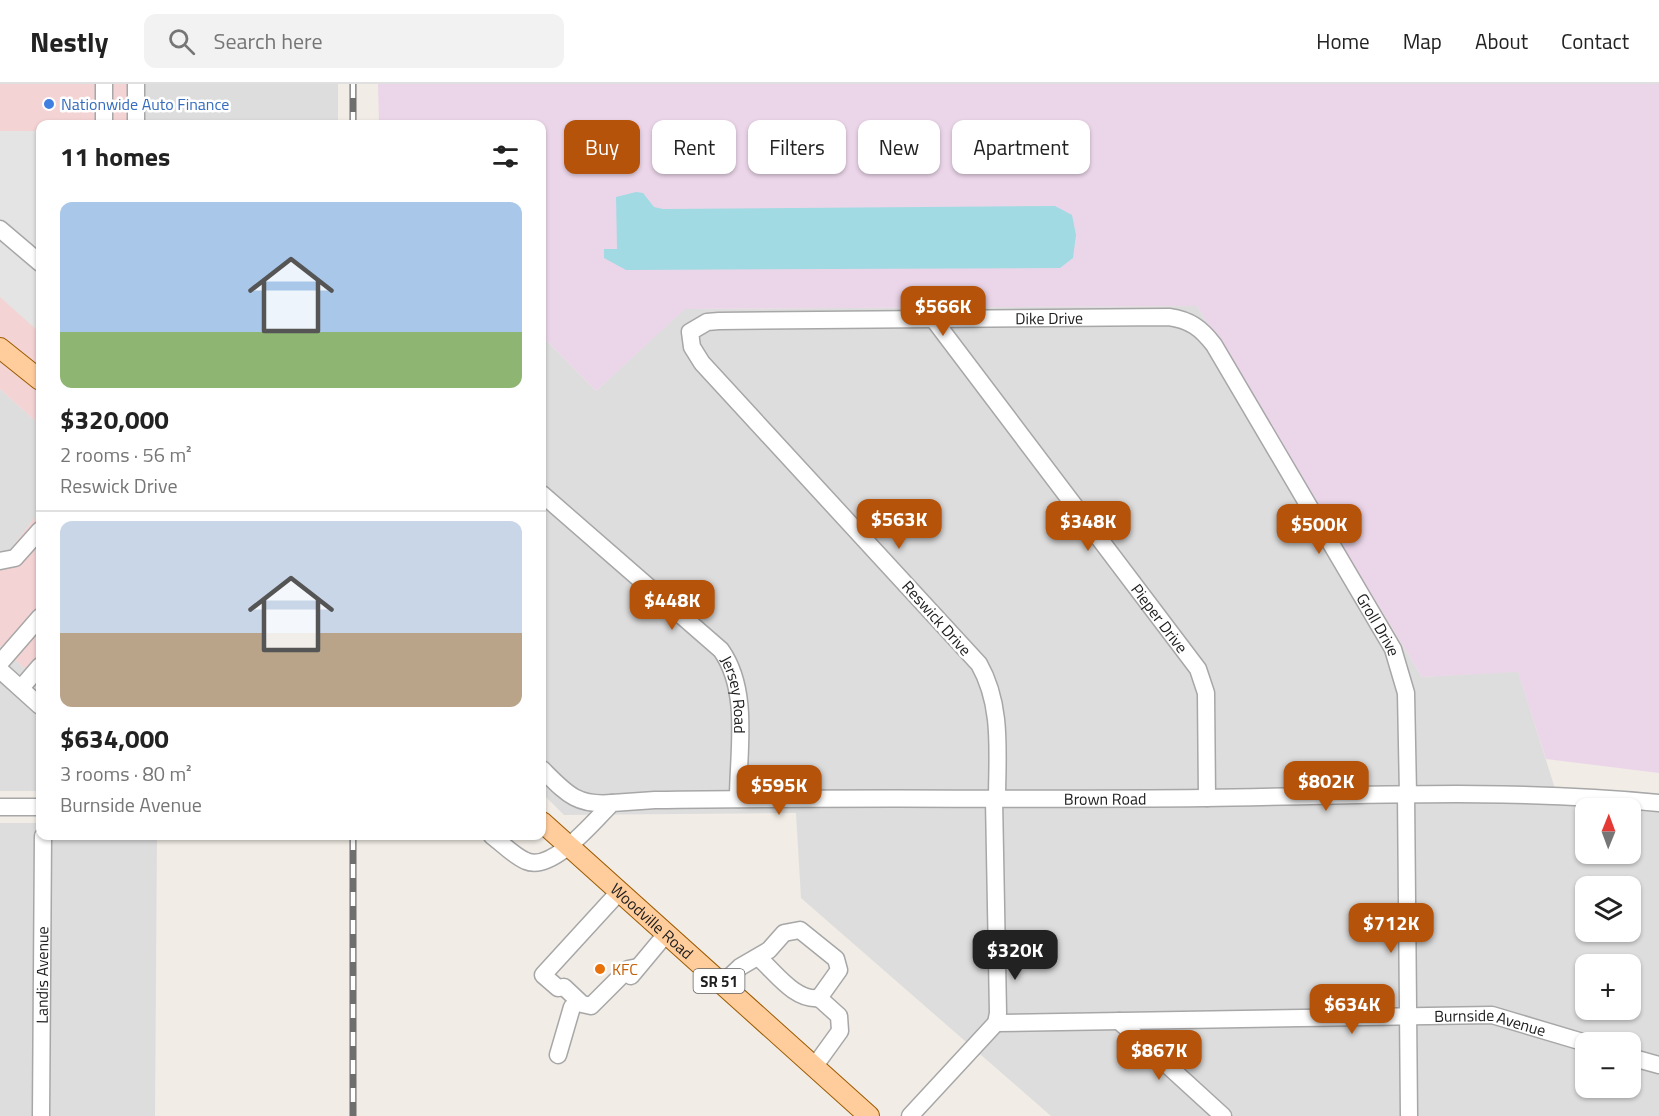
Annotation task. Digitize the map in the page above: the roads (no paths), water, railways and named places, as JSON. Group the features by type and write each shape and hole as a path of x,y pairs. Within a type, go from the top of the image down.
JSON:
{"main road":[{"path":"0,348 36,377"},
{"name":"Woodville Road","path":"546,826 869,1116"}],"street":[{"path":"104,84 104,120"},
{"path":"136,84 136,120"},
{"path":"0,229 36,260"},
{"name":"Dike Drive","path":"690,332 707,322 718,321 1169,317 1193,324"},
{"name":"Pieper Drive","path":"934,320 1198,669 1206,693 1208,798"},
{"name":"Groll Drive","path":"1193,324 1214,345 1393,649 1406,693 1409,1116"},
{"name":"Reswick Drive","path":"690,332 692,347 702,363 979,664 993,693 998,1013 996,1023"},
{"name":"Jersey Road","path":"546,497 721,650 729,660 739,694 738,799"},
{"path":"0,561 15,558 36,534"},
{"path":"0,663 36,622"},
{"path":"0,670 36,702"},
{"path":"21,688 36,671"},
{"name":"Brown Road","path":"546,773 571,796 582,802 612,803 738,799 996,800 1517,794 1659,803"},
{"path":"497,840 518,856 535,864 549,860 568,846 612,803"},
{"path":"0,807 36,807"},
{"name":"Landis Avenue","path":"41,1116 43,840"},
{"path":"619,892 543,975 558,988 558,993 572,1007 579,1012 591,1015 601,1010 666,934"},
{"path":"722,984 740,967 759,958 784,933 800,930 838,964 839,970 819,998"},
{"path":"759,958 794,990 808,999 819,998 839,1016 840,1031 814,1067"},
{"path":"558,988 564,987 582,1004 591,1006 628,969 638,967"},
{"path":"558,1055 572,1007"},
{"name":"Burnside Avenue","path":"996,1023 1492,1015 1575,1040"},
{"path":"1119,1021 1222,1116"},
{"path":"910,1116 996,1023"},
{"path":"1641,1060 1659,1065"}],"water":[{"path":"636,192 643,193 654,207 663,209 1055,206 1072,215 1076,235 1073,258 1060,268 626,270 604,258 604,249 617,249 616,197"}],"railway":[{"path":"353,84 353,120"},
{"path":"353,840 353,1116"}],"place":[{"name":"Nationwide Auto Finance","path":"49,104"},
{"name":"KFC","path":"600,969"}]}
